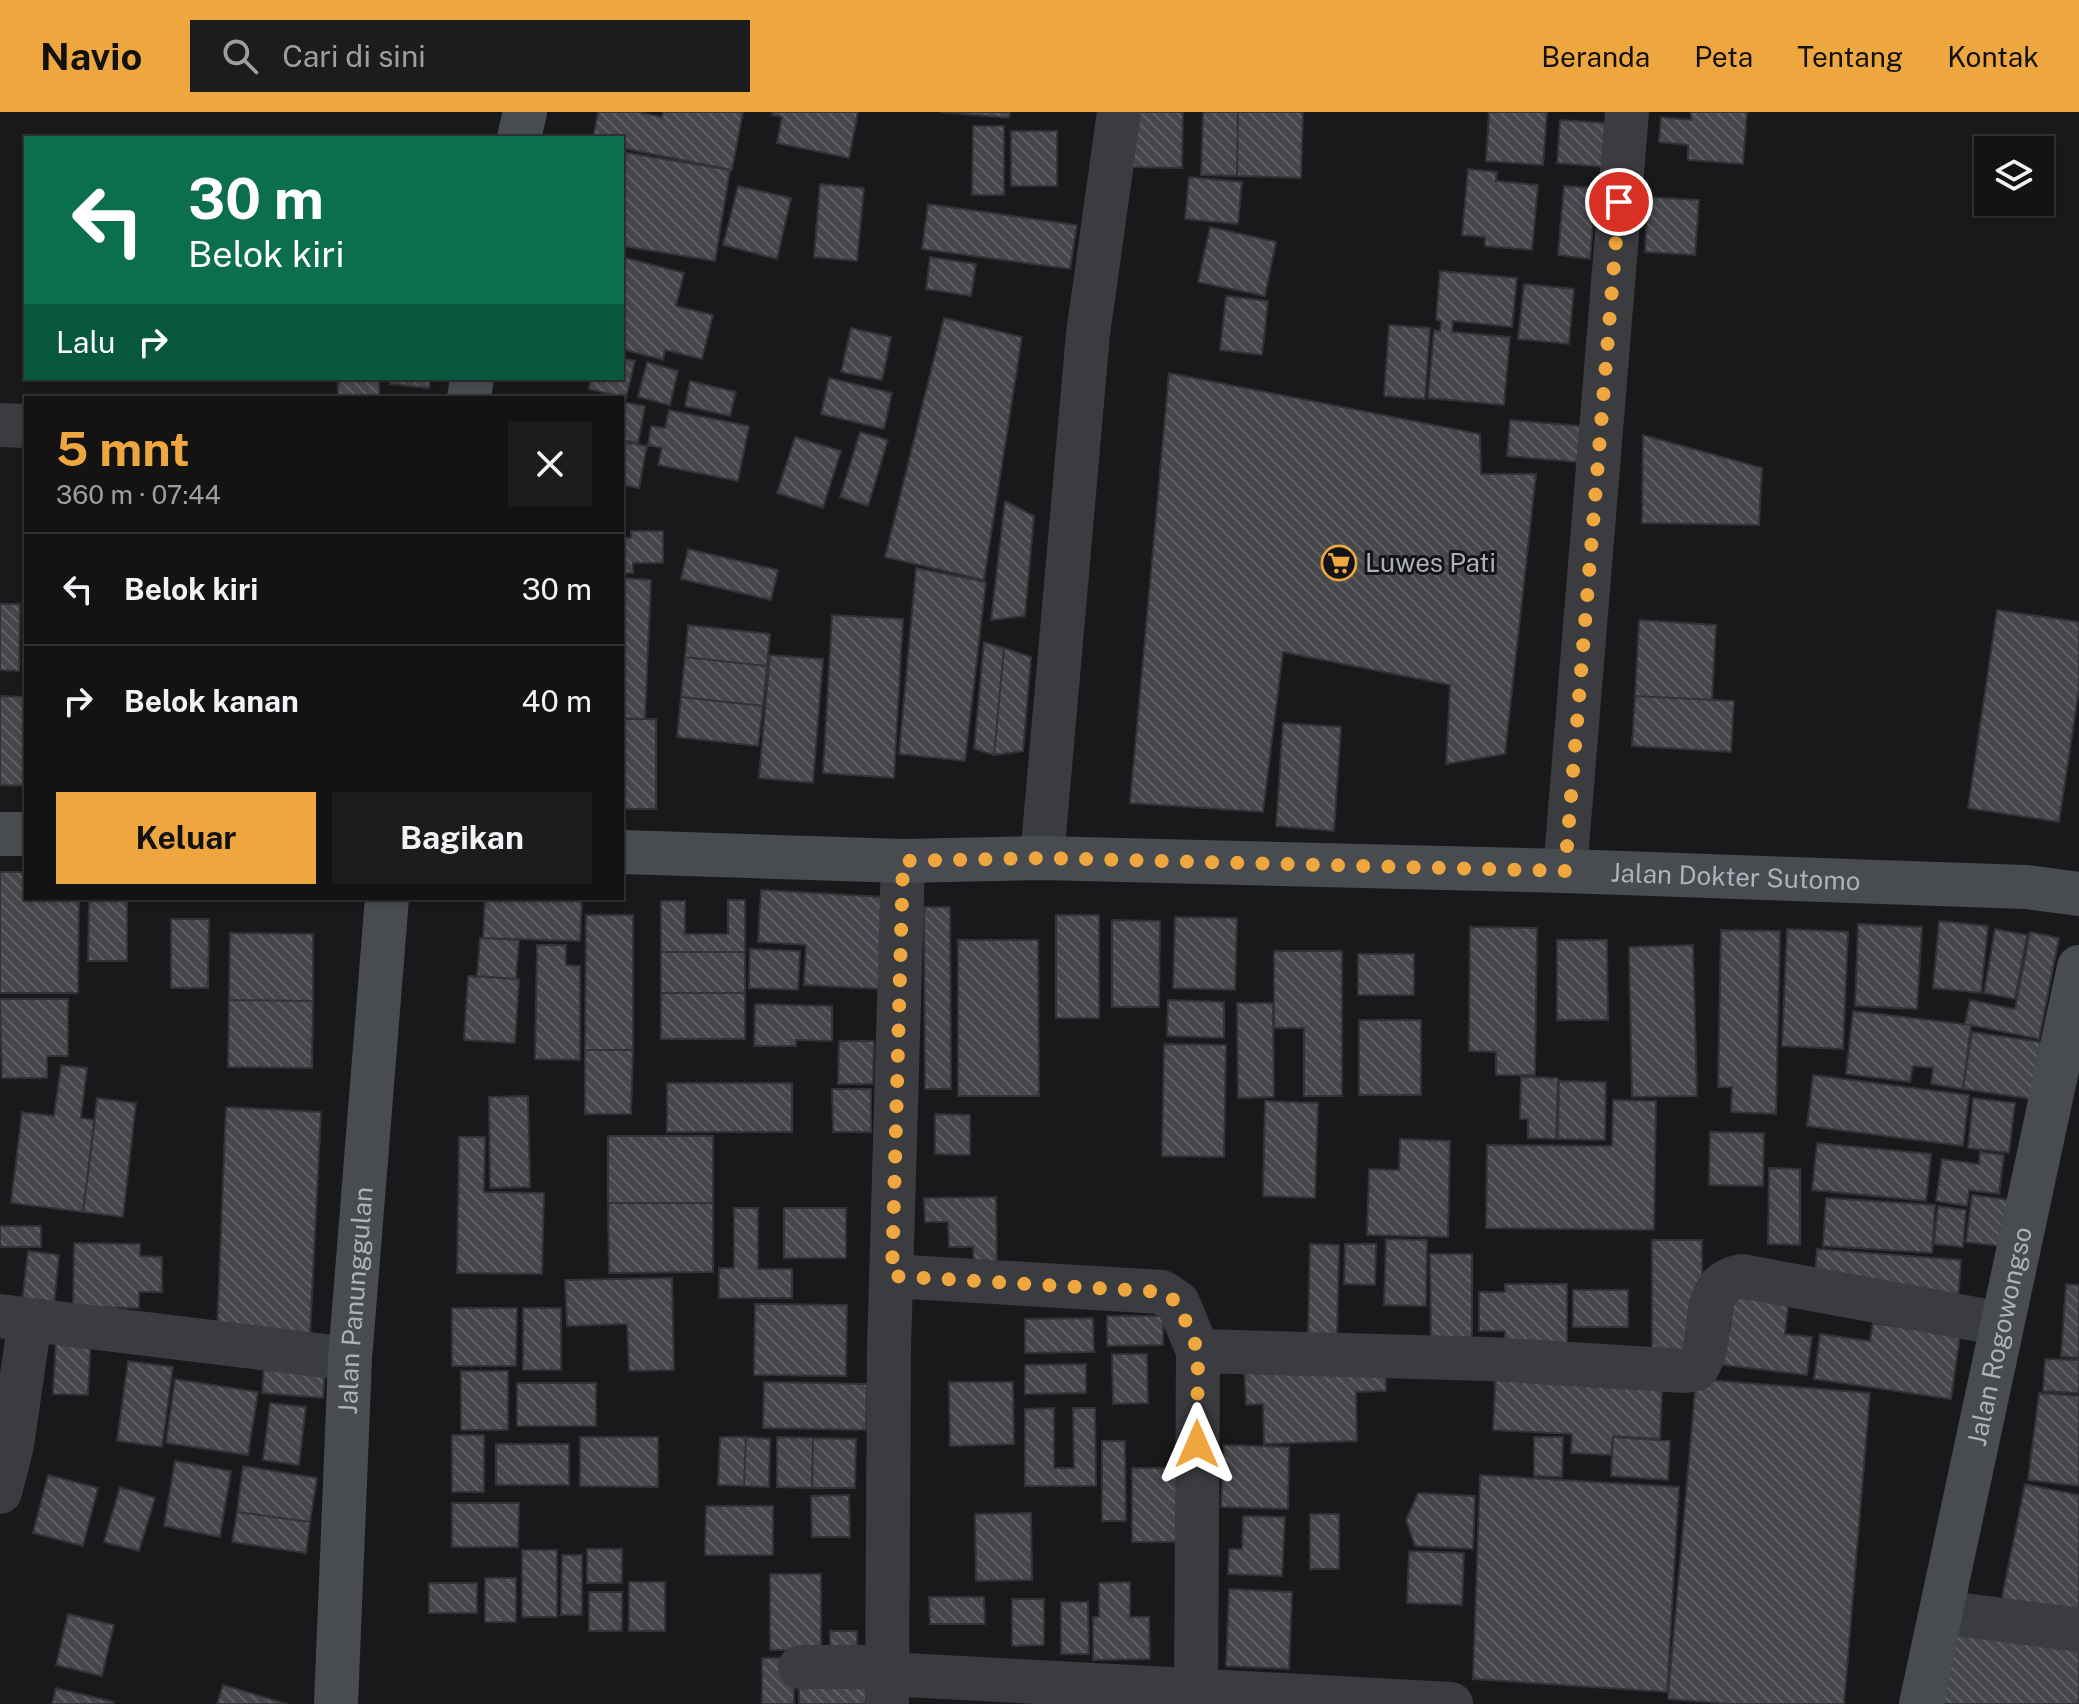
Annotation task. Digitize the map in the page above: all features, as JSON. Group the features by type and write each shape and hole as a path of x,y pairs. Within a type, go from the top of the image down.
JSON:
{"main road":[{"path":"519,136 525,112"},
{"path":"0,834 24,834"},
{"name":"Jalan Dokter Sutomo","path":"624,852 903,861 1042,858 1565,871 2026,887 2079,894"},
{"name":"Jalan Panunggulan","path":"336,1704 350,1359 387,900"},
{"name":"Jalan Rogowongso","path":"1921,1704 2079,967"}],"street":[{"path":"1042,858 1088,334 1119,112"},
{"path":"1565,871 1627,112"},
{"path":"0,425 24,426"},
{"path":"887,1682 892,1276 903,861"},
{"path":"892,1276 1162,1292 1178,1303 1198,1351 1197,1697"},
{"path":"1198,1351 1489,1359 1684,1371 1696,1369 1704,1359 1710,1308 1716,1290 1729,1279 1741,1276 2002,1324"},
{"path":"0,1492 12,1445 15,1318 350,1359"},
{"path":"1941,1612 2079,1630"},
{"path":"800,1667 887,1682 1197,1697 1451,1704"}],"building":[{"path":"598,112 638,112 662,117 663,112 743,112 732,170 624,148 624,136 593,136"},
{"path":"773,112 858,112 849,158 777,143 782,117 772,115"},
{"path":"940,112 1010,112 1009,118"},
{"path":"1131,112 1183,112 1182,168 1129,167"},
{"path":"1203,112 1238,112 1237,176 1201,175"},
{"path":"1238,112 1303,112 1301,178 1237,176"},
{"path":"1489,112 1547,112 1543,165 1486,161"},
{"path":"1691,112 1747,112 1743,164 1688,160 1688,145 1659,142 1661,117 1691,120"},
{"path":"1560,120 1607,123 1604,167 1557,163"},
{"path":"973,126 1004,126 1004,195 972,195"},
{"path":"1011,131 1057,131 1057,186 1011,186"},
{"path":"624,152 730,170 715,261 624,246"},
{"path":"1468,169 1497,172 1496,181 1538,185 1532,250 1485,246 1485,237 1462,235"},
{"path":"1189,177 1242,182 1238,224 1185,219"},
{"path":"820,184 864,188 857,261 814,257"},
{"path":"738,186 791,198 777,259 723,245"},
{"path":"1564,186 1596,188 1590,259 1558,255"},
{"path":"1648,197 1699,200 1695,255 1645,252"},
{"path":"928,204 1077,225 1070,269 922,249"},
{"path":"1210,227 1276,242 1265,296 1198,282"},
{"path":"930,257 976,264 971,296 926,289"},
{"path":"624,258 684,273 676,306 713,315 702,359 665,350 663,360 624,350"},
{"path":"1440,271 1517,278 1512,327 1453,321 1452,332 1510,337 1504,405 1428,398 1434,330 1440,331 1441,321 1436,320"},
{"path":"1524,284 1574,289 1569,344 1518,339"},
{"path":"1226,296 1268,301 1262,355 1220,350"},
{"path":"944,318 1022,337 984,580 885,557"},
{"path":"1389,325 1430,328 1425,399 1384,396"},
{"path":"851,328 891,337 882,380 841,372"},
{"path":"624,358 635,361 626,398 589,389 591,380 624,380"},
{"path":"647,362 678,371 670,405 638,397"},
{"name":"Luwes Pati","path":"1169,373 1480,434 1481,474 1536,474 1505,754 1446,764 1450,685 1283,652 1263,812 1130,803"},
{"path":"829,378 892,393 884,429 821,414"},
{"path":"338,380 379,380 379,396 338,396"},
{"path":"390,380 430,380 429,388 390,384"},
{"path":"690,381 736,392 730,416 685,406"},
{"path":"624,402 645,406 638,443 624,440"},
{"path":"669,410 749,426 738,481 658,465 662,448 648,445 651,426 665,428"},
{"path":"1510,420 1581,426 1577,462 1507,456"},
{"path":"860,432 888,440 868,506 840,497"},
{"path":"1643,435 1762,468 1759,525 1642,523"},
{"path":"795,437 841,451 823,508 777,493"},
{"path":"624,442 647,446 639,488 624,485"},
{"path":"1005,501 1034,516 1025,616 991,620"},
{"path":"631,531 663,531 663,563 633,563 633,573 624,573 624,538 631,538"},
{"path":"688,549 778,570 771,600 681,579"},
{"path":"916,568 986,582 965,761 899,754"},
{"path":"624,578 651,580 645,719 624,718"},
{"path":"0,604 20,604 19,671 0,670"},
{"path":"1997,610 2079,622 2079,689 2059,822 1968,808"},
{"path":"832,615 903,619 894,778 823,773"},
{"path":"1639,620 1716,625 1712,700 1635,696"},
{"path":"688,625 770,634 767,666 685,657"},
{"path":"984,642 1004,648 994,755 974,749"},
{"path":"1004,648 1031,657 1023,751 994,755"},
{"path":"770,655 823,659 813,783 759,778"},
{"path":"685,657 767,666 763,706 681,697"},
{"path":"0,696 24,697 24,786 0,785"},
{"path":"1635,696 1734,701 1731,752 1632,746"},
{"path":"681,697 763,706 758,746 677,737"},
{"path":"624,719 656,719 656,809 624,809"},
{"path":"1283,723 1341,727 1334,831 1276,826"},
{"path":"0,872 24,872 24,900 79,900 78,993 0,993"},
{"path":"761,890 885,897 880,989 804,985 806,945 758,942"},
{"path":"89,900 127,900 127,961 88,961"},
{"path":"485,900 582,900 580,941 483,938"},
{"path":"728,900 745,900 745,952 661,952 661,901 685,901 685,934 728,934"},
{"path":"924,907 950,907 951,1089 925,1089"},
{"path":"586,915 633,915 633,1050 585,1050"},
{"path":"1056,915 1099,915 1099,1018 1056,1018"},
{"path":"1175,917 1237,918 1235,990 1173,988"},
{"path":"171,919 209,919 208,988 171,988"},
{"path":"1112,920 1160,921 1159,1007 1112,1007"},
{"path":"1939,921 1988,926 1981,993 1933,988"},
{"path":"1858,924 1922,927 1917,1009 1855,1006"},
{"path":"1470,927 1537,928 1535,1075 1496,1075 1496,1052 1469,1051"},
{"path":"1787,929 1848,932 1843,1049 1782,1046"},
{"path":"1995,929 2027,935 2015,999 1984,993"},
{"path":"1721,930 1780,931 1776,1114 1731,1112 1732,1087 1718,1087"},
{"path":"2030,932 2059,938 2039,1039 1965,1024 1970,1000 2015,1009"},
{"path":"230,933 313,934 313,1001 229,1000"},
{"path":"480,938 519,940 516,979 477,976"},
{"path":"958,940 1038,940 1039,1096 958,1096"},
{"path":"1557,940 1607,940 1608,1020 1557,1020"},
{"path":"537,945 566,945 566,965 580,966 580,1060 535,1059"},
{"path":"1693,945 1697,1096 1632,1097 1629,947"},
{"path":"750,949 800,951 798,990 749,988"},
{"path":"1274,951 1342,951 1342,1096 1304,1096 1304,1028 1274,1028"},
{"path":"661,952 745,952 745,993 661,993"},
{"path":"1358,954 1414,954 1414,995 1358,995"},
{"path":"468,976 519,979 515,1043 464,1040"},
{"path":"661,993 745,993 745,1039 661,1039"},
{"path":"0,999 68,999 68,1056 47,1056 47,1078 2,1078"},
{"path":"229,1000 313,1001 312,1068 228,1067"},
{"path":"1168,1000 1224,1002 1224,1038 1167,1036"},
{"path":"1237,1003 1273,1003 1274,1097 1238,1098"},
{"path":"755,1004 832,1006 832,1041 796,1040 796,1046 754,1046"},
{"path":"1853,1011 1971,1025 1963,1089 1931,1084 1933,1068 1913,1066 1910,1082 1846,1074"},
{"path":"1359,1020 1421,1020 1421,1095 1359,1095"},
{"path":"1972,1032 2041,1042 2032,1099 1963,1089"},
{"path":"839,1041 874,1041 873,1084 838,1084"},
{"path":"1164,1044 1226,1045 1224,1157 1162,1156"},
{"path":"585,1050 633,1050 631,1114 585,1114"},
{"path":"61,1065 87,1068 81,1118 95,1120 83,1212 11,1203 22,1112 54,1116"},
{"path":"1813,1075 1969,1095 1963,1146 1807,1126"},
{"path":"1521,1077 1558,1078 1556,1139 1528,1138 1528,1119 1520,1119"},
{"path":"1559,1081 1606,1082 1605,1140 1558,1139"},
{"path":"667,1083 792,1083 792,1132 667,1132"},
{"path":"832,1089 871,1089 871,1132 833,1132"},
{"path":"528,1096 530,1187 490,1188 489,1097"},
{"path":"97,1098 136,1103 123,1217 83,1212"},
{"path":"1973,1098 2015,1103 2009,1153 1968,1148"},
{"path":"1613,1100 1656,1101 1654,1230 1486,1228 1487,1145 1612,1146"},
{"path":"1265,1101 1318,1103 1315,1198 1263,1196"},
{"path":"226,1107 321,1112 310,1335 217,1331"},
{"path":"935,1114 970,1115 970,1155 935,1154"},
{"path":"1710,1132 1764,1133 1763,1186 1709,1185"},
{"path":"608,1136 713,1136 713,1203 608,1203"},
{"path":"459,1137 485,1137 484,1192 544,1193 542,1274 457,1273"},
{"path":"1400,1139 1450,1141 1448,1237 1367,1235 1369,1169 1399,1170"},
{"path":"1817,1143 1931,1154 1926,1201 1812,1190"},
{"path":"1980,1152 2004,1155 1999,1194 1969,1190 1967,1206 1936,1201 1942,1159 1979,1164"},
{"path":"1769,1168 1800,1169 1800,1245 1768,1244"},
{"path":"1972,1195 2020,1201 2015,1248 1966,1242"},
{"path":"996,1197 997,1269 974,1270 973,1247 949,1247 948,1222 925,1222 924,1198"},
{"path":"1826,1198 1935,1205 1932,1253 1823,1246"},
{"path":"608,1203 713,1203 713,1272 609,1273"},
{"path":"1938,1206 1966,1210 1963,1247 1934,1244"},
{"path":"734,1208 758,1208 758,1269 792,1269 792,1298 719,1298 719,1268 734,1268"},
{"path":"784,1208 846,1208 846,1258 784,1258"},
{"path":"0,1226 41,1226 41,1247 0,1247"},
{"path":"1386,1239 1427,1240 1426,1306 1384,1305"},
{"path":"1652,1240 1702,1240 1702,1361 1652,1361"},
{"path":"74,1243 140,1244 140,1256 162,1257 162,1292 139,1292 139,1308 73,1307"},
{"path":"1310,1244 1339,1245 1337,1337 1308,1336"},
{"path":"1345,1244 1376,1244 1375,1285 1344,1284"},
{"path":"1817,1249 1961,1260 1958,1301 1814,1290"},
{"path":"28,1251 59,1255 54,1305 22,1302"},
{"path":"1430,1254 1472,1254 1472,1343 1431,1343"},
{"path":"672,1278 674,1370 629,1371 627,1324 567,1326 565,1280"},
{"path":"1505,1284 1567,1284 1567,1353 1505,1354 1505,1331 1479,1331 1479,1292 1505,1292"},
{"path":"2066,1284 2079,1285 2079,1358 2061,1356"},
{"path":"1573,1290 1628,1290 1628,1327 1573,1327"},
{"path":"1734,1290 1789,1297 1785,1334 1812,1337 1807,1375 1707,1363 1730,1330"},
{"path":"755,1304 847,1305 846,1376 754,1375"},
{"path":"452,1308 517,1308 516,1366 452,1366"},
{"path":"523,1308 561,1308 561,1370 523,1370"},
{"path":"1107,1316 1163,1316 1163,1345 1107,1346"},
{"path":"1093,1318 1094,1352 1025,1353 1025,1319"},
{"path":"1873,1323 1960,1336 1951,1399 1814,1379 1820,1334 1870,1341"},
{"path":"56,1337 91,1339 88,1395 53,1394"},
{"path":"1112,1354 1147,1354 1148,1403 1113,1404"},
{"path":"1385,1357 1386,1391 1356,1392 1357,1441 1264,1444 1263,1404 1246,1405 1244,1361"},
{"path":"2045,1359 2079,1360 2079,1393 2043,1391"},
{"path":"128,1361 173,1367 162,1447 117,1441"},
{"path":"1086,1364 1086,1393 1025,1394 1025,1365"},
{"path":"1496,1364 1663,1372 1660,1439 1613,1436 1611,1455 1571,1453 1572,1434 1493,1430"},
{"path":"264,1365 325,1370 323,1398 262,1393"},
{"path":"461,1371 508,1371 508,1430 461,1430"},
{"path":"175,1379 258,1392 248,1455 166,1443"},
{"path":"1696,1379 1870,1393 1844,1704 1731,1704 1668,1699"},
{"path":"764,1382 867,1384 866,1430 763,1428"},
{"path":"949,1382 1013,1382 1014,1444 950,1446"},
{"path":"517,1383 596,1383 596,1426 517,1426"},
{"path":"2039,1393 2079,1396 2079,1486 2028,1480"},
{"path":"270,1403 306,1407 299,1465 263,1460"},
{"path":"1054,1408 1054,1468 1074,1468 1073,1408 1095,1408 1096,1486 1025,1486 1025,1409"},
{"path":"452,1435 484,1435 484,1492 452,1492"},
{"path":"580,1437 658,1437 658,1487 580,1486"},
{"path":"720,1437 746,1437 744,1486 718,1485"},
{"path":"746,1437 770,1439 769,1487 744,1486"},
{"path":"777,1437 813,1438 812,1488 777,1487"},
{"path":"1534,1437 1563,1437 1562,1477 1534,1476"},
{"path":"1613,1437 1670,1441 1668,1480 1611,1476"},
{"path":"813,1438 856,1439 855,1488 812,1488"},
{"path":"1102,1441 1125,1441 1126,1521 1102,1521"},
{"path":"496,1444 569,1444 569,1485 496,1485"},
{"path":"1224,1445 1289,1447 1288,1509 1221,1507"},
{"path":"175,1461 231,1471 220,1537 164,1526"},
{"path":"243,1466 317,1478 310,1522 237,1512"},
{"path":"1132,1468 1182,1468 1183,1542 1132,1542"},
{"path":"48,1475 98,1488 83,1546 33,1533"},
{"path":"1480,1475 1679,1487 1667,1692 1473,1679"},
{"path":"2025,1484 2079,1495 2079,1618 2001,1602"},
{"path":"120,1487 155,1498 139,1551 104,1542"},
{"path":"1418,1493 1475,1496 1473,1549 1415,1546 1406,1520"},
{"path":"849,1495 850,1537 812,1537 811,1496"},
{"path":"452,1503 519,1503 518,1547 452,1547"},
{"path":"706,1506 773,1506 773,1555 705,1555"},
{"path":"237,1512 310,1522 306,1553 232,1542"},
{"path":"1031,1513 1032,1580 976,1581 975,1514"},
{"path":"1310,1514 1339,1514 1339,1569 1310,1569"},
{"path":"1243,1516 1285,1517 1282,1576 1228,1574 1229,1549 1242,1549"},
{"path":"587,1549 622,1549 622,1583 587,1583"},
{"path":"522,1550 557,1550 557,1617 522,1617"},
{"path":"1409,1551 1464,1553 1462,1605 1407,1603"},
{"path":"562,1555 582,1555 582,1615 561,1615"},
{"path":"770,1574 821,1574 821,1650 770,1650"},
{"path":"485,1578 516,1578 516,1622 485,1622"},
{"path":"629,1582 665,1582 665,1631 629,1631"},
{"path":"1130,1582 1130,1617 1149,1617 1150,1659 1093,1660 1093,1617 1099,1617 1099,1583"},
{"path":"429,1583 477,1583 477,1613 429,1613"},
{"path":"1229,1589 1292,1592 1289,1669 1226,1666"},
{"path":"589,1592 622,1592 622,1631 589,1631"},
{"path":"929,1597 984,1597 985,1624 930,1624"},
{"path":"1012,1599 1044,1599 1044,1645 1012,1646"},
{"path":"1061,1602 1088,1602 1089,1654 1061,1654"},
{"path":"68,1614 114,1625 102,1676 56,1665"},
{"path":"1952,1617 2079,1635 2079,1704 1940,1704"},
{"path":"830,1631 857,1631 857,1663 830,1663"},
{"path":"762,1658 794,1658 794,1704 762,1704"},
{"path":"799,1673 866,1673 866,1704 799,1704"},
{"path":"223,1685 287,1704 217,1704"},
{"path":"56,1688 114,1702 52,1704"}],"place":[{"name":"Luwes Pati","path":"1339,563"}],"route":[{"path":"1197,1444 1198,1351 1178,1303 1162,1292 892,1276 903,861 1042,858 1565,871 1619,202"}]}
